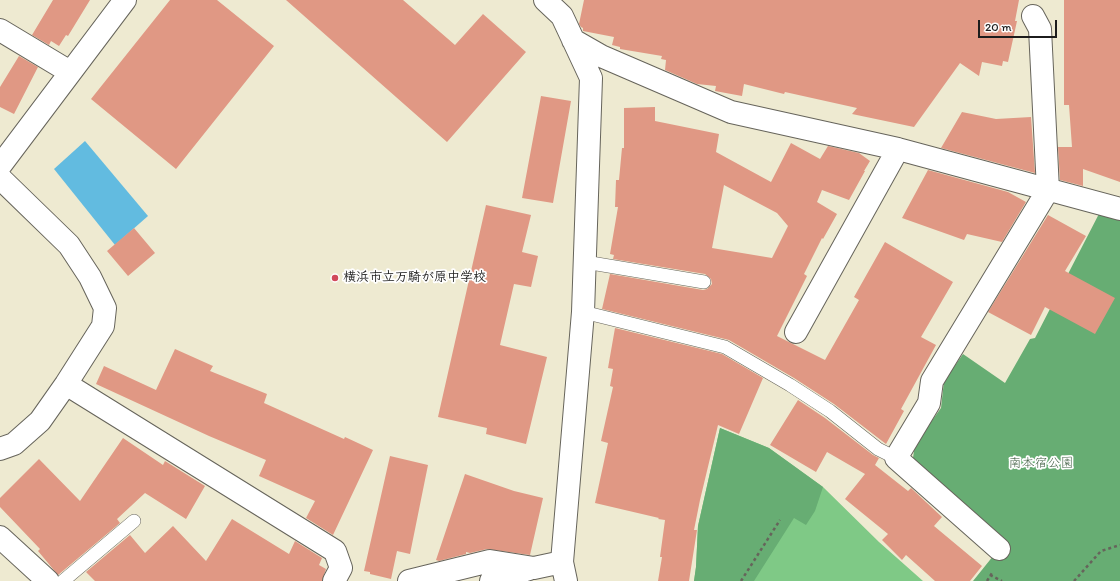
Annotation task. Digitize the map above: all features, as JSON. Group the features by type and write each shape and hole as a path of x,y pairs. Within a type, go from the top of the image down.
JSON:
{"street":[{"path":"0,166 125,0"},
{"path":"409,581 490,561 564,572 583,312 591,78 562,16 545,0"},
{"path":"999,549 896,458 929,403 932,380 1048,190 1040,29 1034,16"},
{"path":"0,30 70,72"},
{"path":"573,40 601,56 731,112 898,149 1120,210"},
{"path":"796,332 898,149"},
{"path":"0,178 69,245 90,277 105,308 103,326 66,384 40,421 14,444 0,449"},
{"path":"66,384 334,551 340,568 334,581"},
{"path":"0,536 48,581"},
{"path":"491,581 534,568"}],"lane":[{"path":"585,262 704,282"},
{"path":"583,312 725,347 830,410 878,449 896,458"},
{"path":"62,581 134,521"}],"path":[{"path":"740,581 780,520"},
{"path":"1074,581 1101,551 1120,545"},
{"path":"990,575 1002,581"}],"green space":[{"name":"南本宿公園","path":"1102,208 1120,214 1120,581 973,581 1006,540 913,458 915,444 941,408 944,381 963,354 1005,383 1030,339 1035,338"},
{"path":"720,428 769,448 823,487 879,542 923,581 694,581 698,526"},
{"path":"720,428 769,448 823,487 815,511 806,525 794,518 754,581 694,581 698,526"}],"water":[{"path":"85,141 148,216 115,245 54,169"}],"building":[{"path":"53,0 90,0 68,36 66,35 59,46 51,41 49,45 32,35"},
{"path":"170,0 217,0 274,46 176,169 91,99"},
{"path":"286,0 403,0 455,45 483,14 526,52 447,142"},
{"path":"584,0 1019,0 1015,21 1017,21 1008,62 1003,61 1002,66 982,62 979,76 960,63 914,127 852,114 857,108 785,92 784,94 744,84 742,96 715,91 716,86 697,84 665,70 666,60 661,59 662,56 620,49 620,47 612,45 614,37 583,31 583,28 579,24"},
{"path":"1064,0 1120,0 1120,182 1083,169 1083,186 1060,180 1058,147 1072,147 1069,105 1064,105"},
{"path":"19,56 38,67 14,114 0,107 0,87"},
{"path":"541,96 571,101 553,203 522,198"},
{"path":"655,107 655,121 719,134 716,152 771,182 791,143 820,159 828,146 859,153 870,161 849,200 822,190 817,202 837,214 823,239 822,238 804,274 807,276 777,336 825,360 859,300 854,297 885,242 953,282 921,337 936,345 901,409 904,411 886,444 834,404 794,378 729,340 602,309 610,274 703,290 707,289 712,284 711,279 705,274 613,259 614,255 610,254 618,207 615,207 616,180 619,180 622,148 624,148 624,108","holes":["724,185 777,213 788,226 772,258 712,248"]},
{"path":"962,112 996,119 1031,117 1035,173 941,148"},
{"path":"928,170 1008,192 1026,202 1002,242 967,234 964,240 902,218"},
{"path":"486,205 531,215 522,252 538,256 531,287 514,284 500,345 547,357 526,444 486,434 487,428 438,417"},
{"path":"1048,215 1086,236 1065,271 1115,298 1095,334 1045,307 1031,335 988,312"},
{"path":"134,228 155,253 128,276 107,251"},
{"path":"615,328 722,354 763,378 739,434 718,425 694,530 697,530 689,581 658,581 662,557 660,557 665,520 595,503 608,443 601,441 613,387 610,386 613,369 608,368"},
{"path":"175,349 213,366 210,371 267,394 264,403 344,439 345,437 373,450 333,535 306,518 315,501 259,476 266,460 209,436 96,384 104,366 156,390"},
{"path":"798,400 879,458 875,465 908,491 911,488 942,517 934,526 982,566 970,581 935,581 906,555 902,560 882,540 888,534 845,499 865,474 827,452 816,472 770,445"},
{"path":"123,438 163,465 165,461 205,486 186,519 145,493 117,519 120,523 58,575 38,551 40,549 0,507 0,498 39,459 80,501"},
{"path":"390,456 428,465 410,554 397,551 391,579 364,571"},
{"path":"465,474 514,491 543,498 530,555 487,549 470,553 466,552 466,554 439,561 436,560"},
{"path":"232,519 289,554 295,541 322,558 319,565 326,569 322,581 95,581 86,572 130,535 145,553 173,526 206,561"}],"place":[{"name":"横浜市立万騎が原中学校","path":"335,278"}]}
